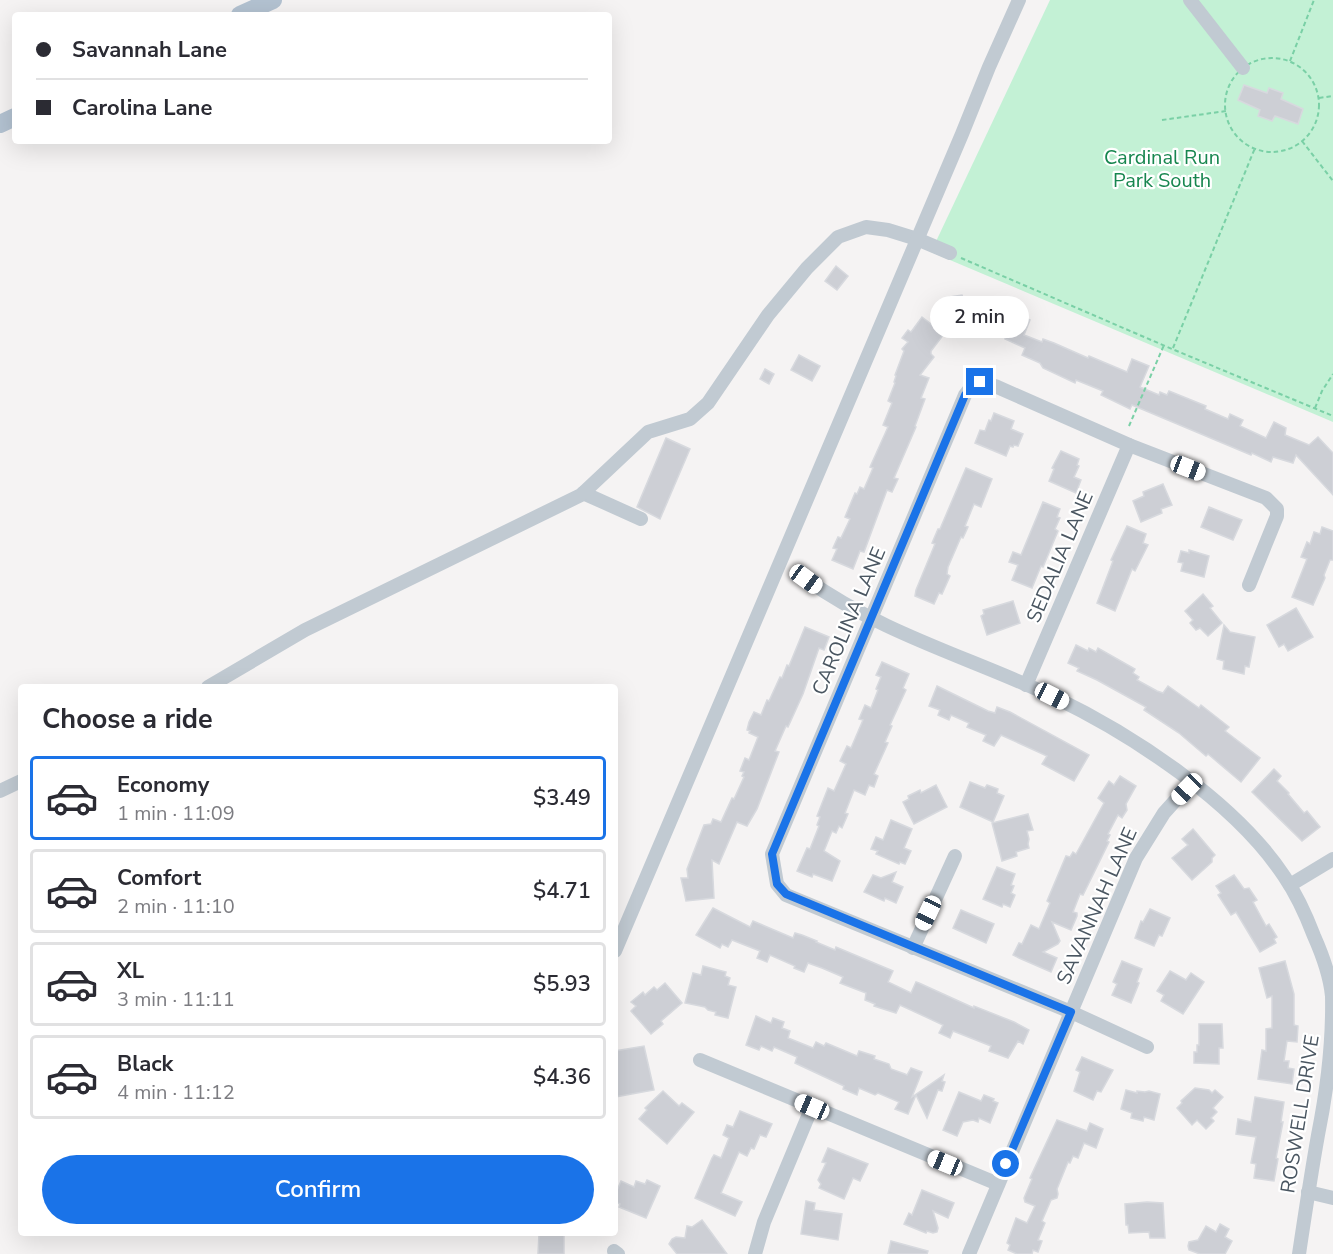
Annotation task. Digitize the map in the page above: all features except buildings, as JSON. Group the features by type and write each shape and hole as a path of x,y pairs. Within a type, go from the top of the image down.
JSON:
{"main road":[{"path":"247,12 273,0"}],"street":[{"path":"618,944 1019,0"},
{"path":"1191,0 1243,68"},
{"path":"213,684 305,630 583,493 648,432 690,419 708,404 768,315 807,268 838,237 866,227 888,230 950,253"},
{"name":"CAROLINA LANE","path":"1147,1047 1071,1012 786,894 777,884 772,854 965,395 975,384 980,382 995,386 1129,445 1266,498 1273,503 1277,509 1277,516 1249,585"},
{"name":"SEDALIA LANE","path":"1026,685 1129,445"},
{"path":"583,493 641,519"},
{"name":"ROSWELL DRIVE","path":"806,579 871,619 1026,685 1091,716 1152,752 1217,802 1254,837 1290,885 1318,945 1332,995 1332,1049 1299,1254"},
{"path":"0,791 18,783"},
{"name":"SAVANNAH LANE","path":"969,1254 1136,858 1164,813 1191,783"},
{"path":"913,948 955,856"},
{"path":"1290,885 1333,859"},
{"path":"700,1060 998,1184"},
{"path":"755,1254 764,1222 812,1107"},
{"path":"1308,1192 1333,1198"}],"path":[{"path":"1290,61 1314,0"},
{"path":"1265,58 1290,61 1304,70 1314,82 1319,98 1318,114 1313,128 1302,141 1292,147 1280,151 1255,148 1244,142 1229,123 1226,95 1232,80 1243,68 1265,58"},
{"path":"1319,98 1333,96"},
{"path":"1162,120 1226,111"},
{"path":"1302,141 1333,181"},
{"path":"1172,349 1255,148"},
{"path":"950,253 1333,416"},
{"path":"1129,426 1164,345"},
{"path":"1315,408 1333,374"}],"green space":[{"name":"Cardinal Run Park South","path":"1050,0 1333,0 1333,422 931,252"}],"route":[{"path":"980,382 969,389 965,395 772,854 777,884 786,894 1071,1012 1006,1164"}]}
